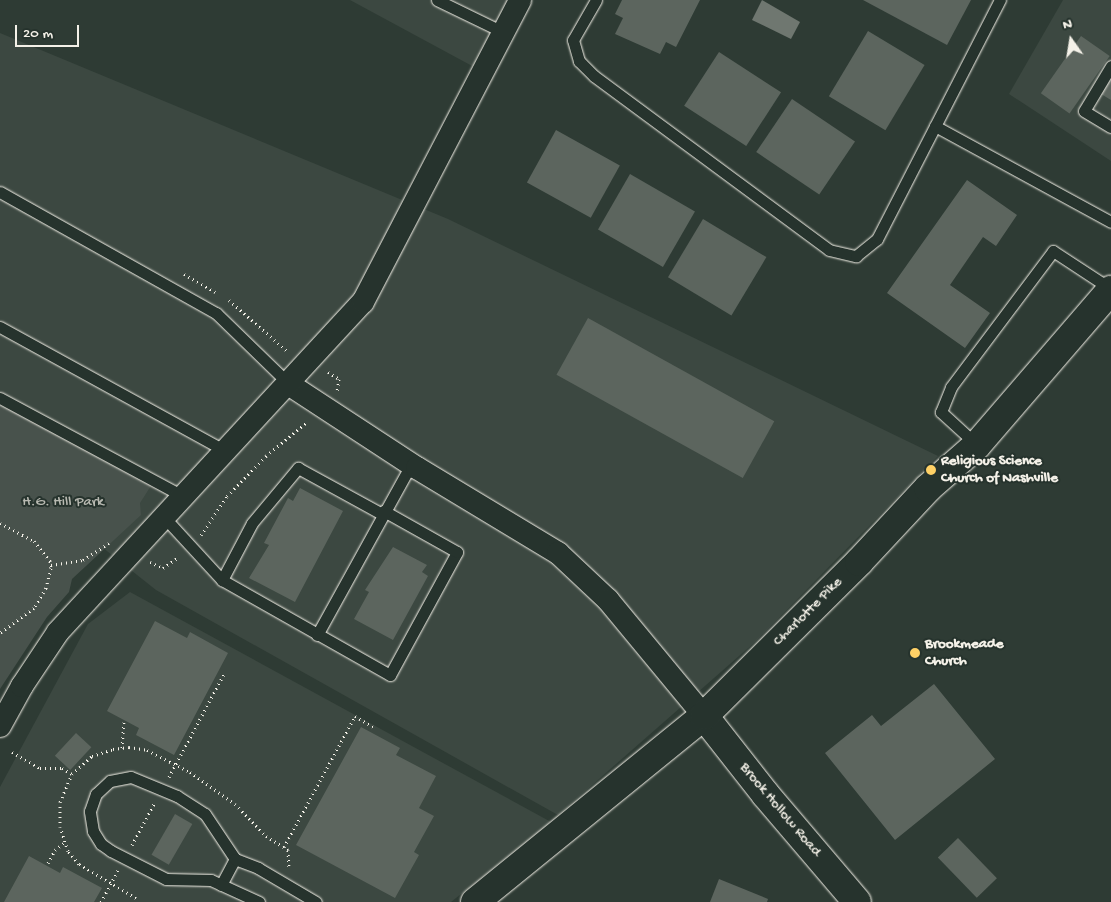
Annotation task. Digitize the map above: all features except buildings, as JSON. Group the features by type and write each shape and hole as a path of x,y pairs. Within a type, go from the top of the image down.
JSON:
{"main road":[{"name":"Charlotte Pike","path":"475,902 704,716 859,562 928,488 977,445 1111,291"},
{"name":"Brook Hollow Road","path":"704,716 766,795 857,902"}],"street":[{"path":"0,726 22,686 58,632 182,496 290,385 363,302 520,0"},
{"path":"290,385 411,464 558,553 608,600 704,716"}],"lane":[{"path":"437,0 503,32"},
{"path":"596,0 573,40 579,61 594,76 830,250 856,256 877,240 1000,0"},
{"path":"1110,125 1084,111 1111,66"},
{"path":"935,126 1111,222"},
{"path":"0,192 216,313 290,385"},
{"path":"977,445 941,412 951,387 1053,251 1111,291"},
{"path":"0,327 226,451"},
{"path":"0,398 182,496"},
{"path":"312,632 411,464"},
{"path":"164,516 222,580 390,675 457,552 298,468 252,523 222,580"},
{"path":"259,902 211,880 166,878 101,844 91,821 96,794 110,781 131,777 162,789 204,814 235,859 288,885 316,902"},
{"path":"221,885 235,859"}],"path":[{"path":"177,270 219,294"},
{"path":"51,565 83,560 110,542 163,568 190,546 211,523 227,496 266,456 324,408 340,383 302,350 292,353 284,350 227,299"},
{"path":"0,523 34,541 51,565 46,588 34,608 0,633"},
{"path":"284,847 355,716 373,727"},
{"path":"122,748 124,722"},
{"path":"136,898 84,869 73,859 64,843 59,819 60,802 72,774 92,756 122,748 147,750 190,772 235,804 266,836 284,847 289,855 288,885"},
{"path":"12,752 40,768 62,768 72,774"},
{"path":"48,863 55,850 64,843"}],"shaded area":[{"path":"350,0 508,0 474,67"},
{"path":"762,0 800,22 791,39 752,20"},
{"path":"1063,0 1111,0 1111,161 1009,94"},
{"path":"0,33 448,219 938,456 755,642 558,815 156,590 0,466"},
{"path":"130,592 551,822 451,902 0,902 0,787 88,624"}],"green space":[{"name":"H.G. Hill Park","path":"0,398 154,481 140,503 141,515 72,579 69,592 47,617 0,689"}],"place":[{"name":"Religious Science Church of Nashville","path":"931,470"},
{"name":"Brookmeade Church","path":"915,653"}]}
